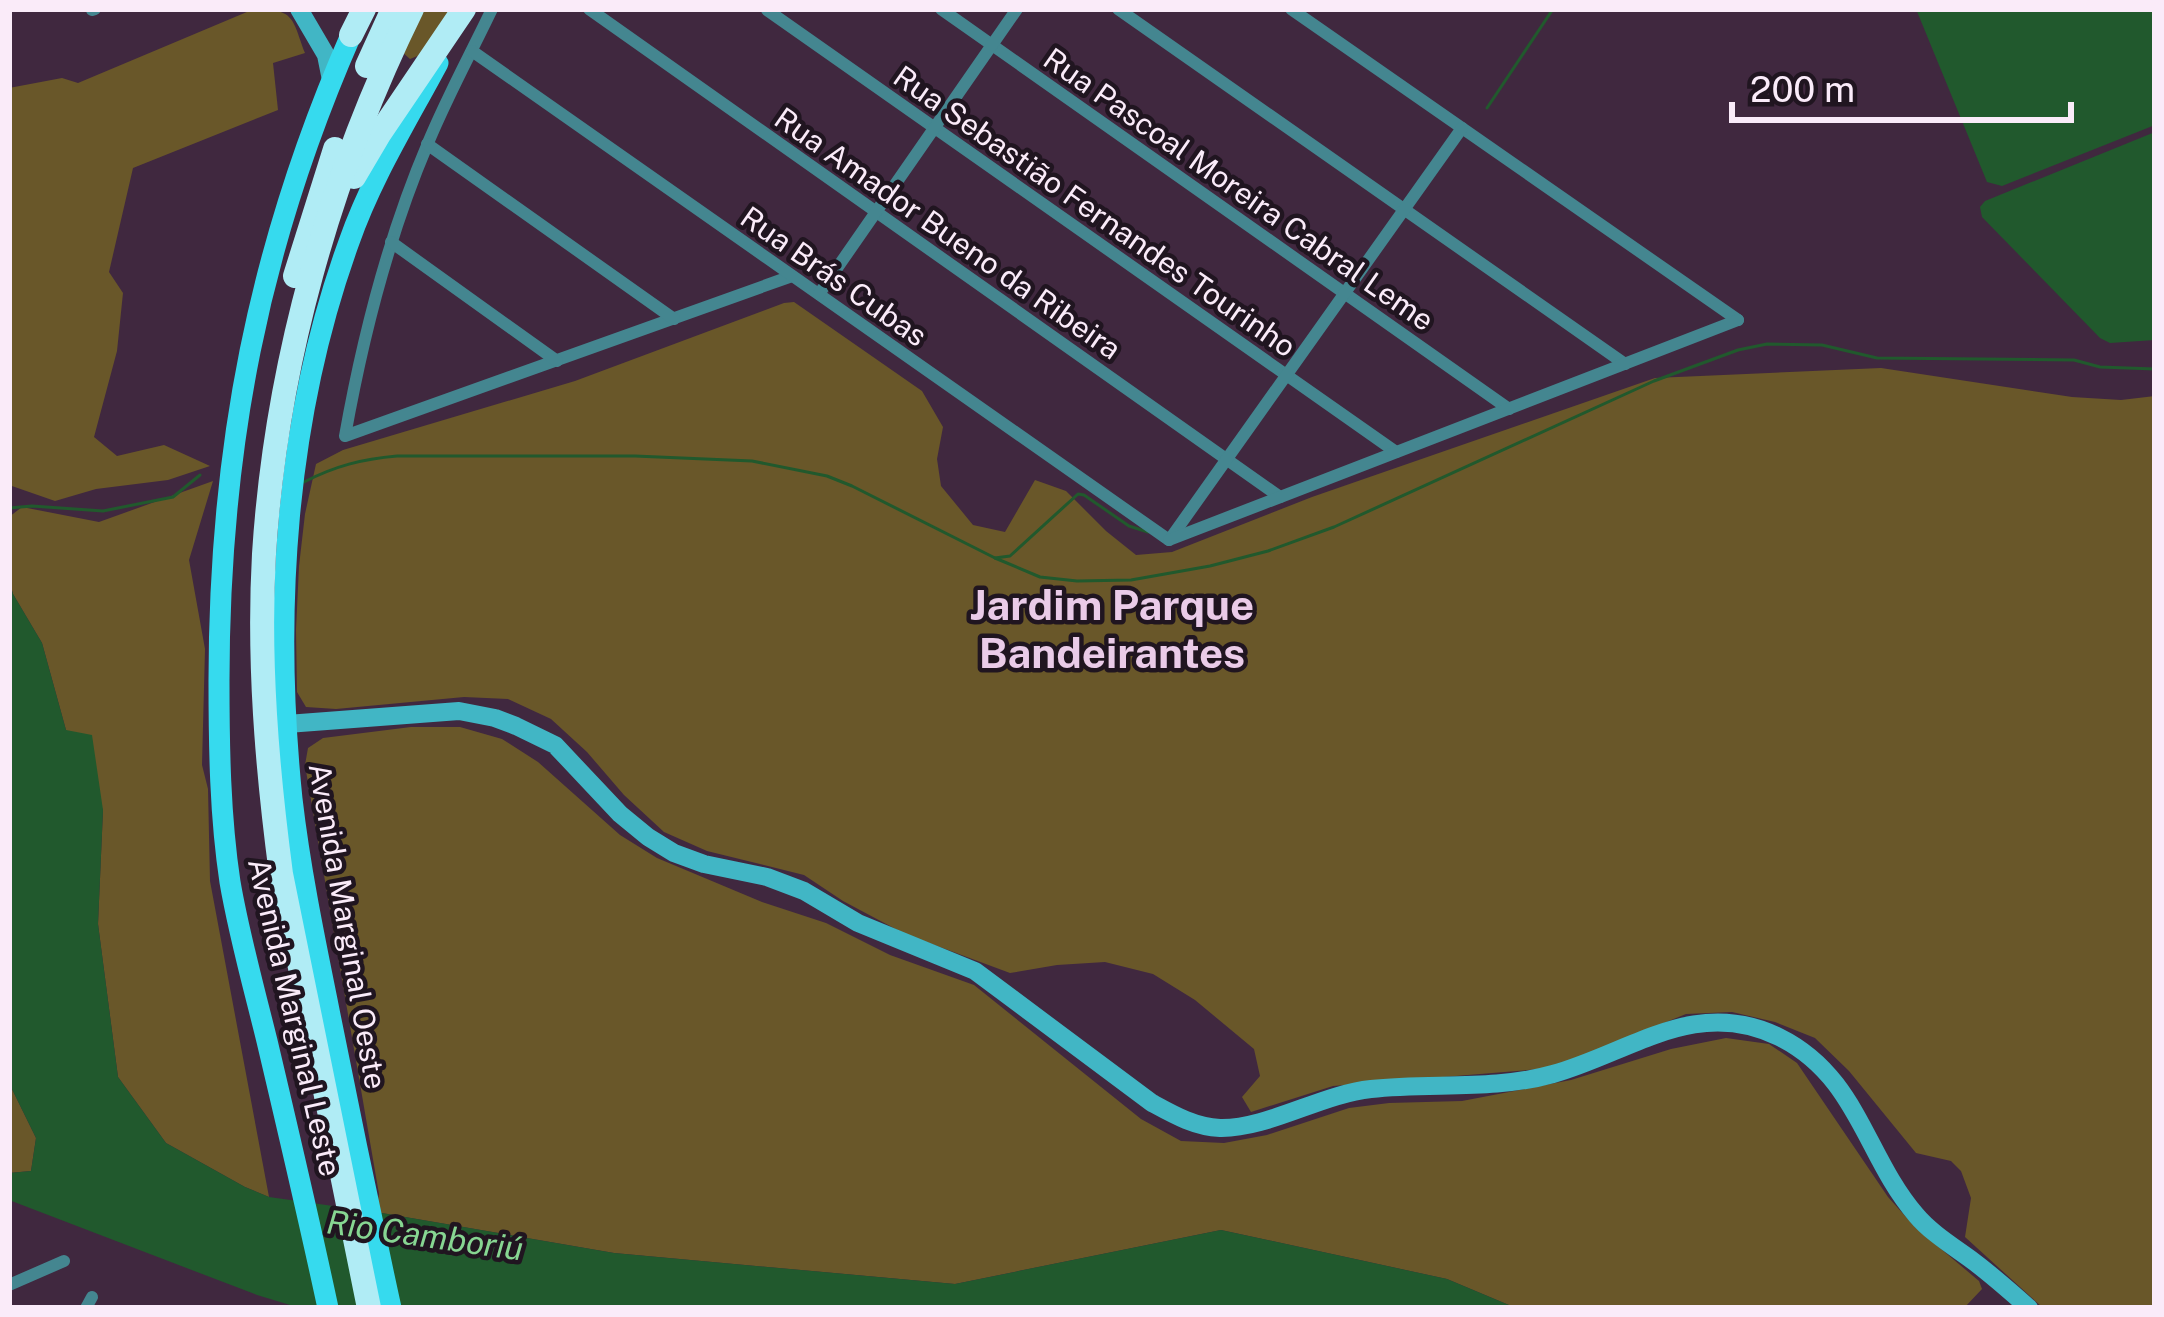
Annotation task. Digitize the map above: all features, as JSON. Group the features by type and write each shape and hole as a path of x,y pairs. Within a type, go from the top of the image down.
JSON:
{"highway":[{"path":"351,35 364,9"},
{"path":"369,1308 273,922 258,828 247,693 248,569 263,425 303,242 344,123 393,9"},
{"path":"353,1308 269,777 262,665 264,556 274,454 291,362 324,232 357,135 412,9"},
{"path":"324,232 366,155 465,9"}],"main road":[{"name":"Avenida Marginal Oeste","path":"391,1308 302,871 287,724 284,616 302,426 338,274 366,199 465,9"},
{"name":"Avenida Marginal Leste","path":"328,1308 234,900 220,746 219,630 224,524 245,364 284,208 351,35"}],"street":[{"path":"492,9 427,144 391,242 364,334 345,436 792,276"},
{"name":"Rua Amador Bueno da Ribeira","path":"589,9 1280,497"},
{"name":"Rua Pascoal Moreira Cabral Leme","path":"940,9 1509,409"},
{"path":"819,294 1017,9"},
{"path":"1118,9 1624,364"},
{"path":"1169,540 1738,320 1291,9"},
{"name":"Rua Sebastião Fernandes Tourinho","path":"767,10 1396,452"},
{"path":"304,17 333,34 351,35"},
{"path":"304,17 326,55 331,80"},
{"name":"Rua Brás Cubas","path":"472,51 1169,540"},
{"path":"1169,540 1462,128"},
{"path":"427,144 674,319"},
{"path":"391,242 557,362"},
{"path":"287,724 459,711 516,726 555,745 620,814 674,853 804,891 858,923 974,971 1152,1103 1205,1126 1227,1128 1258,1121 1368,1089 1468,1087 1549,1075 1678,1026 1714,1020 1752,1025 1784,1039 1812,1060 1855,1109 1901,1196 1919,1219 2030,1308"},
{"path":"9,1285 64,1261"}],"shaded area":[{"path":"254,9 277,11 290,18 305,53 273,63 278,110 133,168 109,272 123,293 117,351 94,437 117,456 164,445 210,466 168,480 96,489 55,501 9,485 9,88 62,78 78,83"},
{"path":"419,9 454,9 420,55 410,59 401,51"},
{"path":"794,302 922,391 943,427 937,459 941,486 973,525 1005,532 1035,480 1066,491 1136,555 1172,552 1312,497 1655,378 1881,368 2072,397 2155,396 2155,1308 2043,1308 1965,1237 1971,1198 1961,1171 1951,1161 1916,1153 1849,1071 1815,1038 1775,1022 1732,1012 1686,1014 1540,1069 1333,1086 1251,1112 1242,1097 1260,1076 1254,1049 1195,1000 1153,974 1105,962 1010,973 905,934 804,875 707,851 664,832 551,719 508,699 464,697 336,709 306,707 297,692 296,630 305,514 316,464 343,450 575,381"},
{"path":"213,481 189,560 205,649 202,765 208,789 210,881 269,1197 166,1143 118,1077 98,924 103,810 66,730 42,643 9,580 9,517 22,507 99,522"},
{"path":"411,727 460,727 502,739 538,762 620,835 657,858 974,985 1141,1119 1181,1141 1224,1143 1267,1135 1349,1108 1462,1101 1571,1080 1671,1049 1726,1038 1769,1044 1797,1063 1888,1197 1915,1227 1979,1281 1982,1289 1964,1308 1516,1308 1447,1279 1221,1230 955,1284 614,1253 376,1212 379,1194 305,765 308,748 323,738"},
{"path":"9,1083 36,1138 31,1171 9,1173"}],"water":[{"path":"1916,9 2155,9 2155,125 2002,186 1987,182"},
{"path":"2155,132 2155,340 2110,343 1982,217 1980,207"},
{"name":"Rio Camboriú","path":"9,580 42,643 66,730 92,735 103,810 98,924 118,1077 166,1143 245,1187 269,1197 614,1253 955,1284 1221,1230 1447,1279 1516,1308 300,1308 9,1200 9,1173 31,1171 36,1138 9,1083"}],"waterway":[{"path":"1487,108 1553,9"},
{"path":"304,482 349,464 397,456 752,461 827,476 852,486 1040,577 1131,580 1268,551 1334,527 1654,381 1767,344 1822,345 1877,358 2074,360 2100,367 2155,369"},
{"path":"9,508 103,511 173,497 200,475"},
{"path":"995,558 1010,556 1078,494 1129,526 1148,532"}],"district":[{"name":"Jardim Parque Bandeirantes","path":"1112,628"}]}
